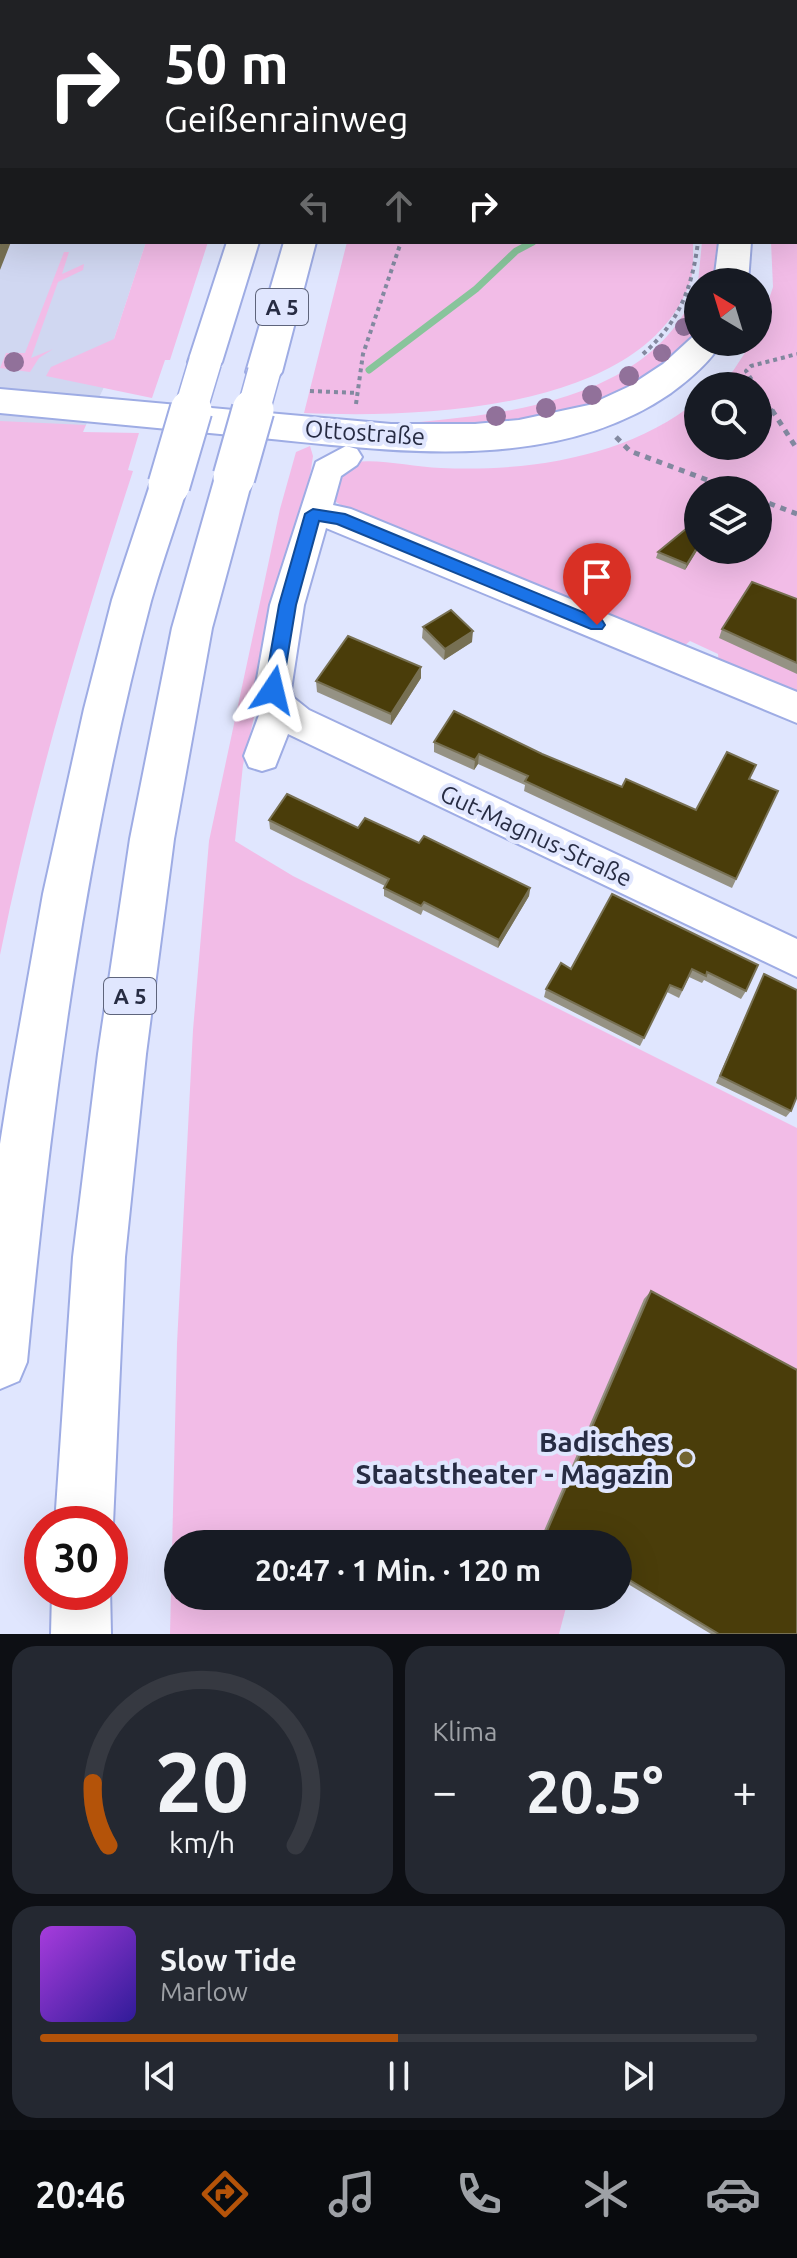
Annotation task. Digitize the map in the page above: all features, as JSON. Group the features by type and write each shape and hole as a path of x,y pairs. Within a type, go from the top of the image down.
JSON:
{"main road":[{"name":"A 5","path":"0,1362 9,1265 45,1018 78,837 127,615 242,244"},
{"name":"A 5","path":"85,1506 99,1257 122,1054 152,839 192,628 299,244"},
{"path":"732,268 735,244"},
{"name":"Ottostraße","path":"0,401 391,437 448,439 494,436 572,423 621,405 669,378 691,356"},
{"path":"81,1634 82,1610"}],"street":[{"path":"262,756 280,707 273,690 287,605 327,470 346,457"},
{"path":"313,514 339,518 797,708"},
{"name":"Gut-Magnus-Straße","path":"280,707 296,721 797,959"}],"path":[{"path":"355,410 363,354 400,244"},
{"path":"640,356 656,343 686,304 692,287 698,244"},
{"path":"747,372 751,366 797,354"},
{"path":"310,391 358,393"},
{"path":"772,411 797,449"},
{"path":"623,444 630,451 697,476"},
{"path":"772,504 797,514"}],"shaded area":[{"path":"0,244 145,244 114,339 104,387 86,425 0,437"},
{"path":"145,244 207,244 170,360 165,360 152,398 46,376 51,367 114,339"},
{"path":"346,244 693,244 693,268 684,268 684,292 667,323 629,357 580,381 524,398 466,408 352,414 304,413"},
{"path":"702,244 722,244 719,268 699,268"},
{"path":"771,244 797,244 797,698 719,666 718,654 690,641 679,650 359,516 336,502 330,489 355,462 474,469 542,463 609,448 641,435 684,410 684,460 772,460 772,372 732,372 743,356 772,356"},
{"path":"64,252 69,252 62,274 84,264 83,270 58,282 31,358 53,349 39,358 30,372 0,368 6,353 25,353"},
{"path":"684,310 684,343 665,362 629,387 590,404 549,416 506,423 373,426 513,410 560,398 604,381 643,358 675,326"},
{"path":"0,421 86,425 83,432 139,433 128,470 133,471 43,772 0,955"},
{"path":"310,446 313,456 311,470 243,765 235,841 293,876 797,1128 797,1382 581,1530 173,1530 177,1344 193,1030 209,841 280,509 296,452"},
{"path":"171,1610 565,1610 559,1634 170,1634"}],"building":[{"path":"684,531 684,563 658,552"},
{"path":"752,582 797,599 797,663 722,629"},
{"path":"451,610 473,631 445,649 423,627"},
{"path":"348,636 421,667 391,714 316,681"},
{"path":"454,711 542,754 622,787 626,779 696,810 727,752 756,765 749,779 778,791 736,879 525,781 528,776 479,754 475,760 434,742"},
{"path":"287,794 358,828 365,818 419,843 424,836 530,888 499,940 424,902 421,906 384,888 389,879 269,820"},
{"path":"612,894 758,965 746,991 707,972 706,976 692,969 682,990 670,985 644,1038 546,989 561,963 571,969"},
{"path":"764,974 797,990 797,1096 791,1111 720,1076"},
{"name":"Badisches Staatstheater - Magazin","path":"651,1291 797,1370 797,1634 719,1634 632,1581 632,1530 547,1530"}],"waterway":[{"path":"369,370 476,289 516,251 529,244"}],"place":[{"name":"Badisches Staatstheater - Magazin","path":"686,1458"}],"route":[{"path":"273,690 287,605 313,514 339,518 597,625"}]}
